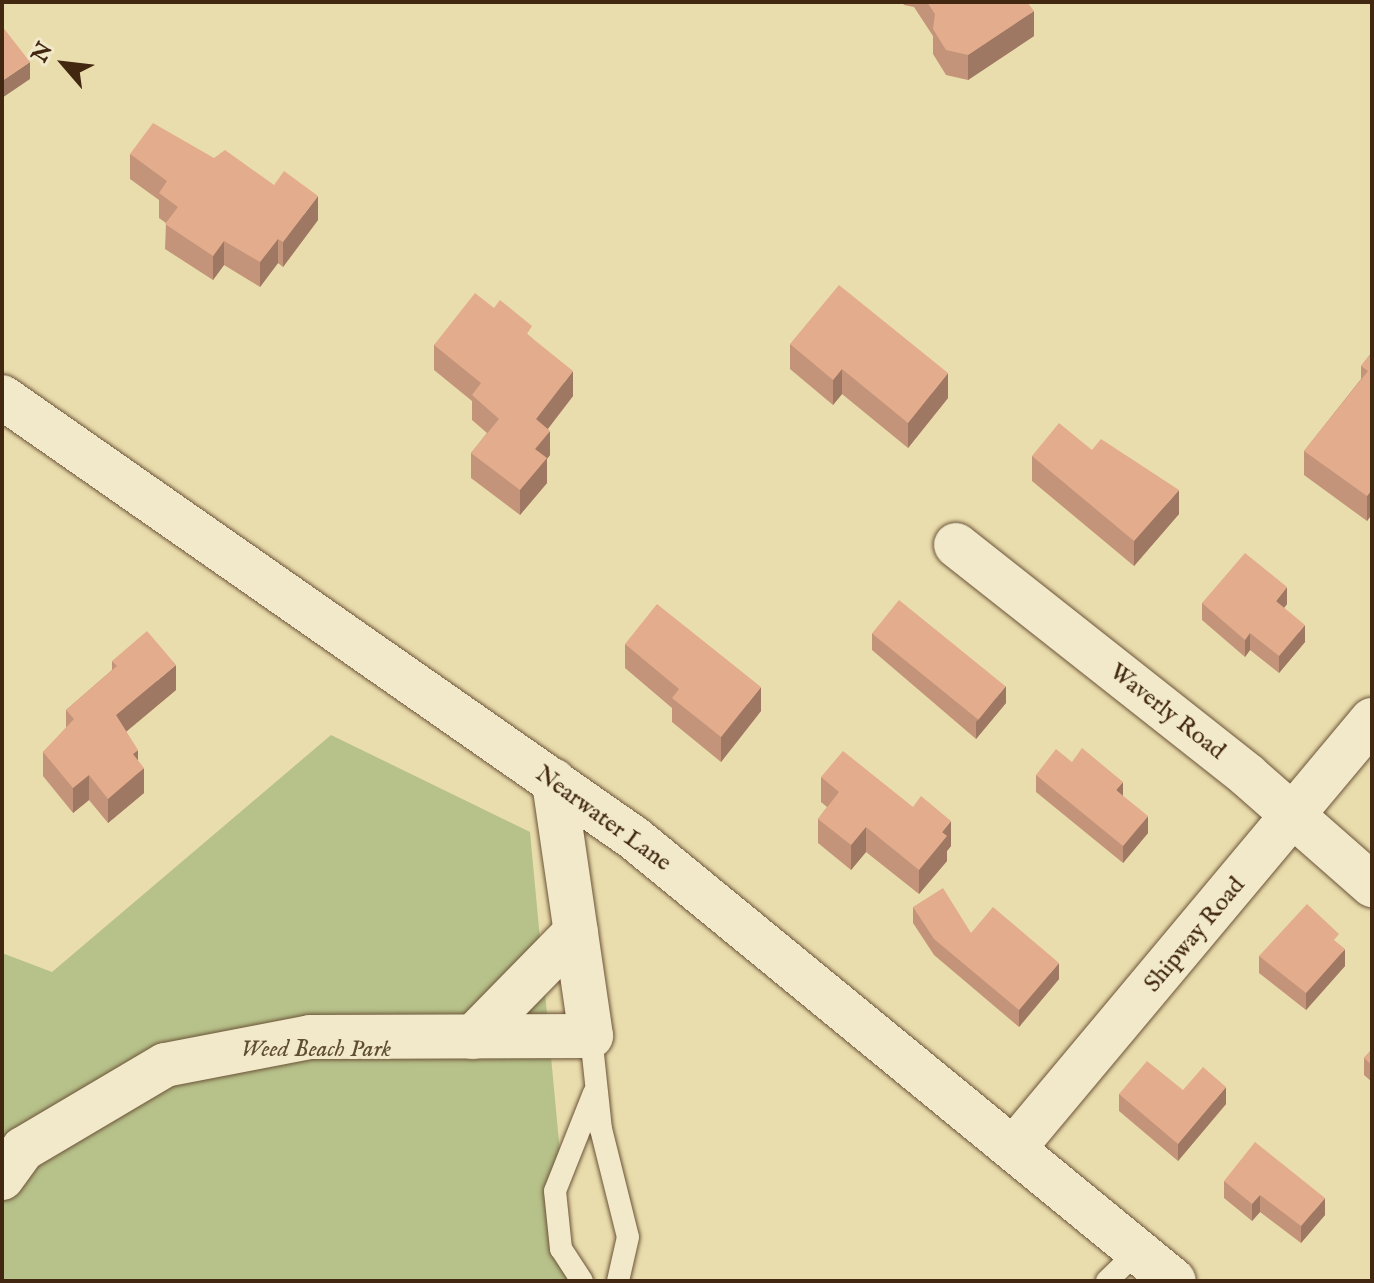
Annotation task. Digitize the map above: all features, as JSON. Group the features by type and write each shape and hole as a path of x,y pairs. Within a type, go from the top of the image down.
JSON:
{"street":[{"name":"Nearwater Lane","path":"2,397 634,838 1174,1281"},
{"name":"Waverly Road","path":"956,545 1247,775 1293,820 1372,885"},
{"name":"Shipway Road","path":"1014,1148 1293,820 1372,720"},
{"path":"2,1178 23,1149 165,1065 310,1037 591,1036 554,781"},
{"path":"473,1037 576,932"}],"lane":[{"path":"591,1036 595,1088 628,1237 618,1281"},
{"path":"582,1281 561,1249 555,1191 595,1088"},
{"path":"1107,1281 1138,1251"}],"green space":[{"name":"Weed Beach Park","path":"331,735 530,832 572,1281 2,1281 2,953 52,972"}],"building":[{"path":"927,2 1027,2 1034,11 968,55 946,50 933,29 935,14"},
{"path":"2,26 30,62 2,81"},
{"path":"153,123 214,158 225,150 274,185 284,171 318,196 283,242 278,239 260,262 224,241 213,256 165,224 178,207 159,193 167,181 130,154"},
{"path":"839,285 948,373 908,423 842,369 833,380 790,344"},
{"path":"475,293 494,308 500,300 532,326 527,334 573,371 536,419 550,431 535,449 547,458 520,490 471,453 499,419 472,395 481,383 434,345"},
{"path":"1372,352 1372,490 1367,496 1304,451 1368,371 1361,366"},
{"path":"1059,423 1092,450 1101,439 1179,490 1134,541 1032,456"},
{"path":"1245,553 1287,587 1276,601 1305,625 1279,656 1250,633 1245,640 1202,603"},
{"path":"899,600 1005,686 978,720 872,633"},
{"path":"657,604 761,687 721,737 672,698 679,689 625,644"},
{"path":"147,631 176,665 116,715 138,750 133,754 144,768 108,799 89,775 73,788 43,752 74,719 66,710 117,666 112,661"},
{"path":"1082,748 1123,782 1116,790 1148,816 1123,846 1036,775 1056,749 1072,762"},
{"path":"843,751 913,807 921,796 951,821 942,832 947,836 919,870 866,827 851,845 818,819 839,792 821,777"},
{"path":"943,888 971,933 993,907 1059,963 1019,1010 934,939 913,907"},
{"path":"1307,904 1339,934 1334,940 1345,949 1306,993 1259,956"},
{"path":"1372,1049 1372,1065 1364,1058"},
{"path":"1147,1061 1183,1090 1203,1067 1226,1087 1178,1144 1119,1094"},
{"path":"1255,1142 1325,1198 1301,1226 1260,1195 1252,1204 1224,1181"}]}
